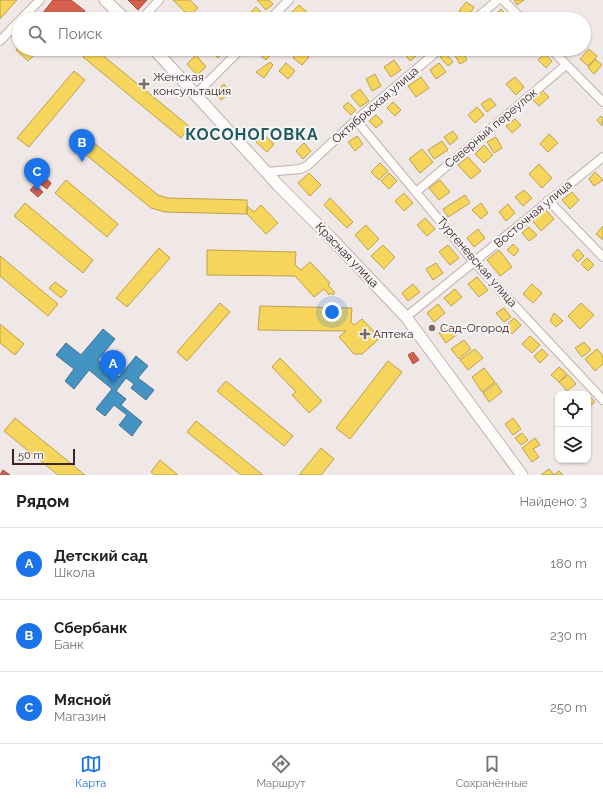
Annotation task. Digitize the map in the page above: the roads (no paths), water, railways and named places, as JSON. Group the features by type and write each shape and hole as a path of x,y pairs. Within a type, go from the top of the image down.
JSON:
{"street":[{"path":"28,12 40,0"},
{"path":"106,0 118,12"},
{"path":"148,12 159,0"},
{"path":"277,12 289,0"},
{"path":"483,12 498,0"},
{"path":"503,0 515,12"},
{"path":"0,41 12,29"},
{"name":"Красная улица","path":"161,56 266,172 406,317 522,475"},
{"path":"196,94 234,56"},
{"name":"Октябрьская улица","path":"266,172 304,168 356,120 432,56"},
{"path":"558,56 603,102"},
{"name":"Северный переулок","path":"416,192 566,64"},
{"name":"Тургеневская улица","path":"356,120 474,262 603,400"},
{"name":"Восточная улица","path":"406,317 548,200 603,157"},
{"path":"548,200 603,256"}],"place":[{"name":"Женская консультация","path":"144,84"},
{"name":"Сбербанк","path":"82,162"},
{"name":"Мясной","path":"37,191"},
{"name":"Сад-Огород","path":"432,328"},
{"name":"Аптека","path":"365,334"},
{"name":"Детский сад","path":"113,383"}],"district":[{"name":"КОСОНОГОВКА","path":"252,134"}]}
